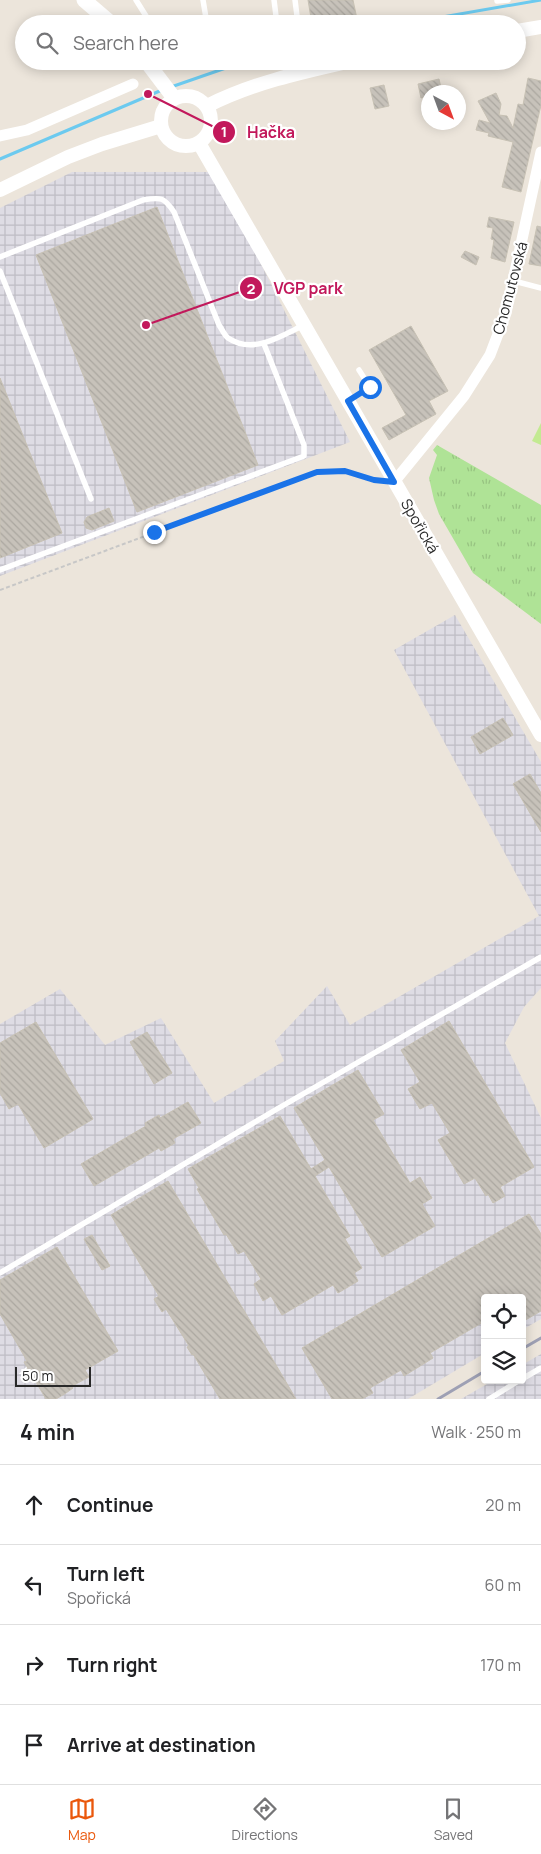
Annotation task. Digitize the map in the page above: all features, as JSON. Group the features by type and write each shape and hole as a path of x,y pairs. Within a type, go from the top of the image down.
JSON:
{"main road":[{"path":"86,1 102,15"},
{"path":"153,70 173,97"}],"street":[{"path":"526,30 541,27"},
{"path":"207,106 262,83 312,70"},
{"path":"0,136 27,130 132,84"},
{"path":"173,97 195,97 207,106 210,112 211,126 199,143 179,146 167,138 161,126 163,110 173,97"},
{"path":"0,190 68,157 102,144 161,126"},
{"name":"Spořická","path":"199,143 541,735"},
{"name":"Chomutovská","path":"394,482 464,396 490,355 506,313 541,152"}],"lane":[{"path":"136,0 146,15"},
{"path":"203,0 206,15"},
{"path":"274,0 276,15"},
{"path":"295,0 297,15"},
{"path":"497,2 508,0"},
{"path":"0,257 143,200 157,198 167,200 174,212 219,325 227,338 242,344 264,344 304,325"},
{"path":"0,271 91,499"},
{"path":"514,281 541,288"},
{"path":"0,570 304,456 304,445 264,344"},
{"path":"348,401 370,387 359,370"},
{"path":"0,1273 276,1109 541,957"},
{"path":"526,1377 541,1368"},
{"path":"489,1399 514,1384"}],"path":[{"path":"0,590 317,472 345,471 374,480 394,482"}],"shaded area":[{"path":"72,172 215,172 350,442 0,576 0,208"},
{"path":"455,615 541,762 541,988 524,1007 505,1043 541,1118 541,1319 526,1328 526,1294 481,1294 481,1355 408,1399 0,1399 0,1024 60,989 105,1045 161,1018 214,1103 284,1061 275,1041 327,986 350,1025 539,916 394,650"},
{"path":"541,1354 541,1399 461,1399 487,1384 526,1384 526,1363"}],"green space":[{"path":"541,423 541,445 532,441"},
{"path":"437,445 541,505 541,624 473,573 439,514 434,500 429,478 437,455 433,450"}],"building":[{"path":"308,0 353,0 356,15 310,15"},
{"path":"528,78 541,81 541,105 521,192 502,187 513,142 488,136 489,133 476,130 479,120 490,123 478,101 496,93 501,104 499,115 507,116 513,128 518,104 523,105"},
{"path":"439,79 440,85 421,85 421,98 418,84"},
{"path":"384,85 389,106 375,109 370,88"},
{"path":"157,207 258,465 137,512 36,255"},
{"path":"489,217 514,222 505,262 491,258 494,240 491,239 493,228 487,227"},
{"path":"537,226 541,227 541,266 529,264"},
{"path":"465,251 479,257 476,265 461,257"},
{"path":"411,326 448,391 429,401 436,414 389,440 382,428 406,415 369,350"},
{"path":"0,378 62,533 0,558"},
{"path":"109,508 114,521 92,530 86,528 84,522 87,517"},
{"path":"503,718 513,735 480,754 471,737"},
{"path":"530,774 541,793 541,832 513,784"},
{"path":"449,1021 534,1167 500,1187 505,1196 493,1203 488,1194 486,1196 475,1178 464,1184 438,1140 450,1133 432,1103 420,1109 408,1089 420,1082 401,1050"},
{"path":"36,1022 93,1119 44,1148 18,1104 9,1109 0,1093 0,1043"},
{"path":"147,1032 172,1073 154,1084 130,1042"},
{"path":"358,1070 384,1114 373,1120 410,1183 420,1177 432,1198 422,1204 435,1226 382,1257 329,1167 315,1176 350,1236 345,1239 362,1268 354,1273 358,1281 338,1293 333,1285 282,1315 271,1296 263,1301 254,1284 261,1279 244,1251 238,1254 226,1234 224,1235 197,1189 199,1188 188,1169 280,1116 311,1169 325,1160 294,1108"},
{"path":"188,1102 201,1123 173,1139 175,1143 161,1151 159,1148 94,1186 81,1164 146,1126 145,1123 159,1115 160,1118"},
{"path":"168,1181 296,1399 220,1399 187,1347 189,1346 166,1309 162,1312 154,1299 159,1296 111,1215"},
{"path":"529,1214 541,1234 541,1311 526,1320 526,1294 481,1294 481,1323 430,1353 433,1358 404,1376 401,1370 370,1388 373,1393 362,1399 332,1399 302,1348"},
{"path":"92,1235 110,1266 102,1270 84,1239"},
{"path":"57,1247 118,1351 85,1370 89,1377 72,1386 73,1388 66,1393 56,1399 46,1399 24,1362 27,1361 0,1314 0,1280"}],"waterway":[{"path":"454,15 541,0"},
{"path":"171,87 220,70"},
{"path":"0,159 162,90"}],"railway":[{"path":"526,1347 541,1338"},
{"path":"438,1399 481,1373"}],"place":[{"name":"Hačka","path":"148,94"},
{"name":"VGP park","path":"146,325"}],"route":[{"path":"154,532 317,472 345,471 374,480 394,482 348,401 370,387"}]}
